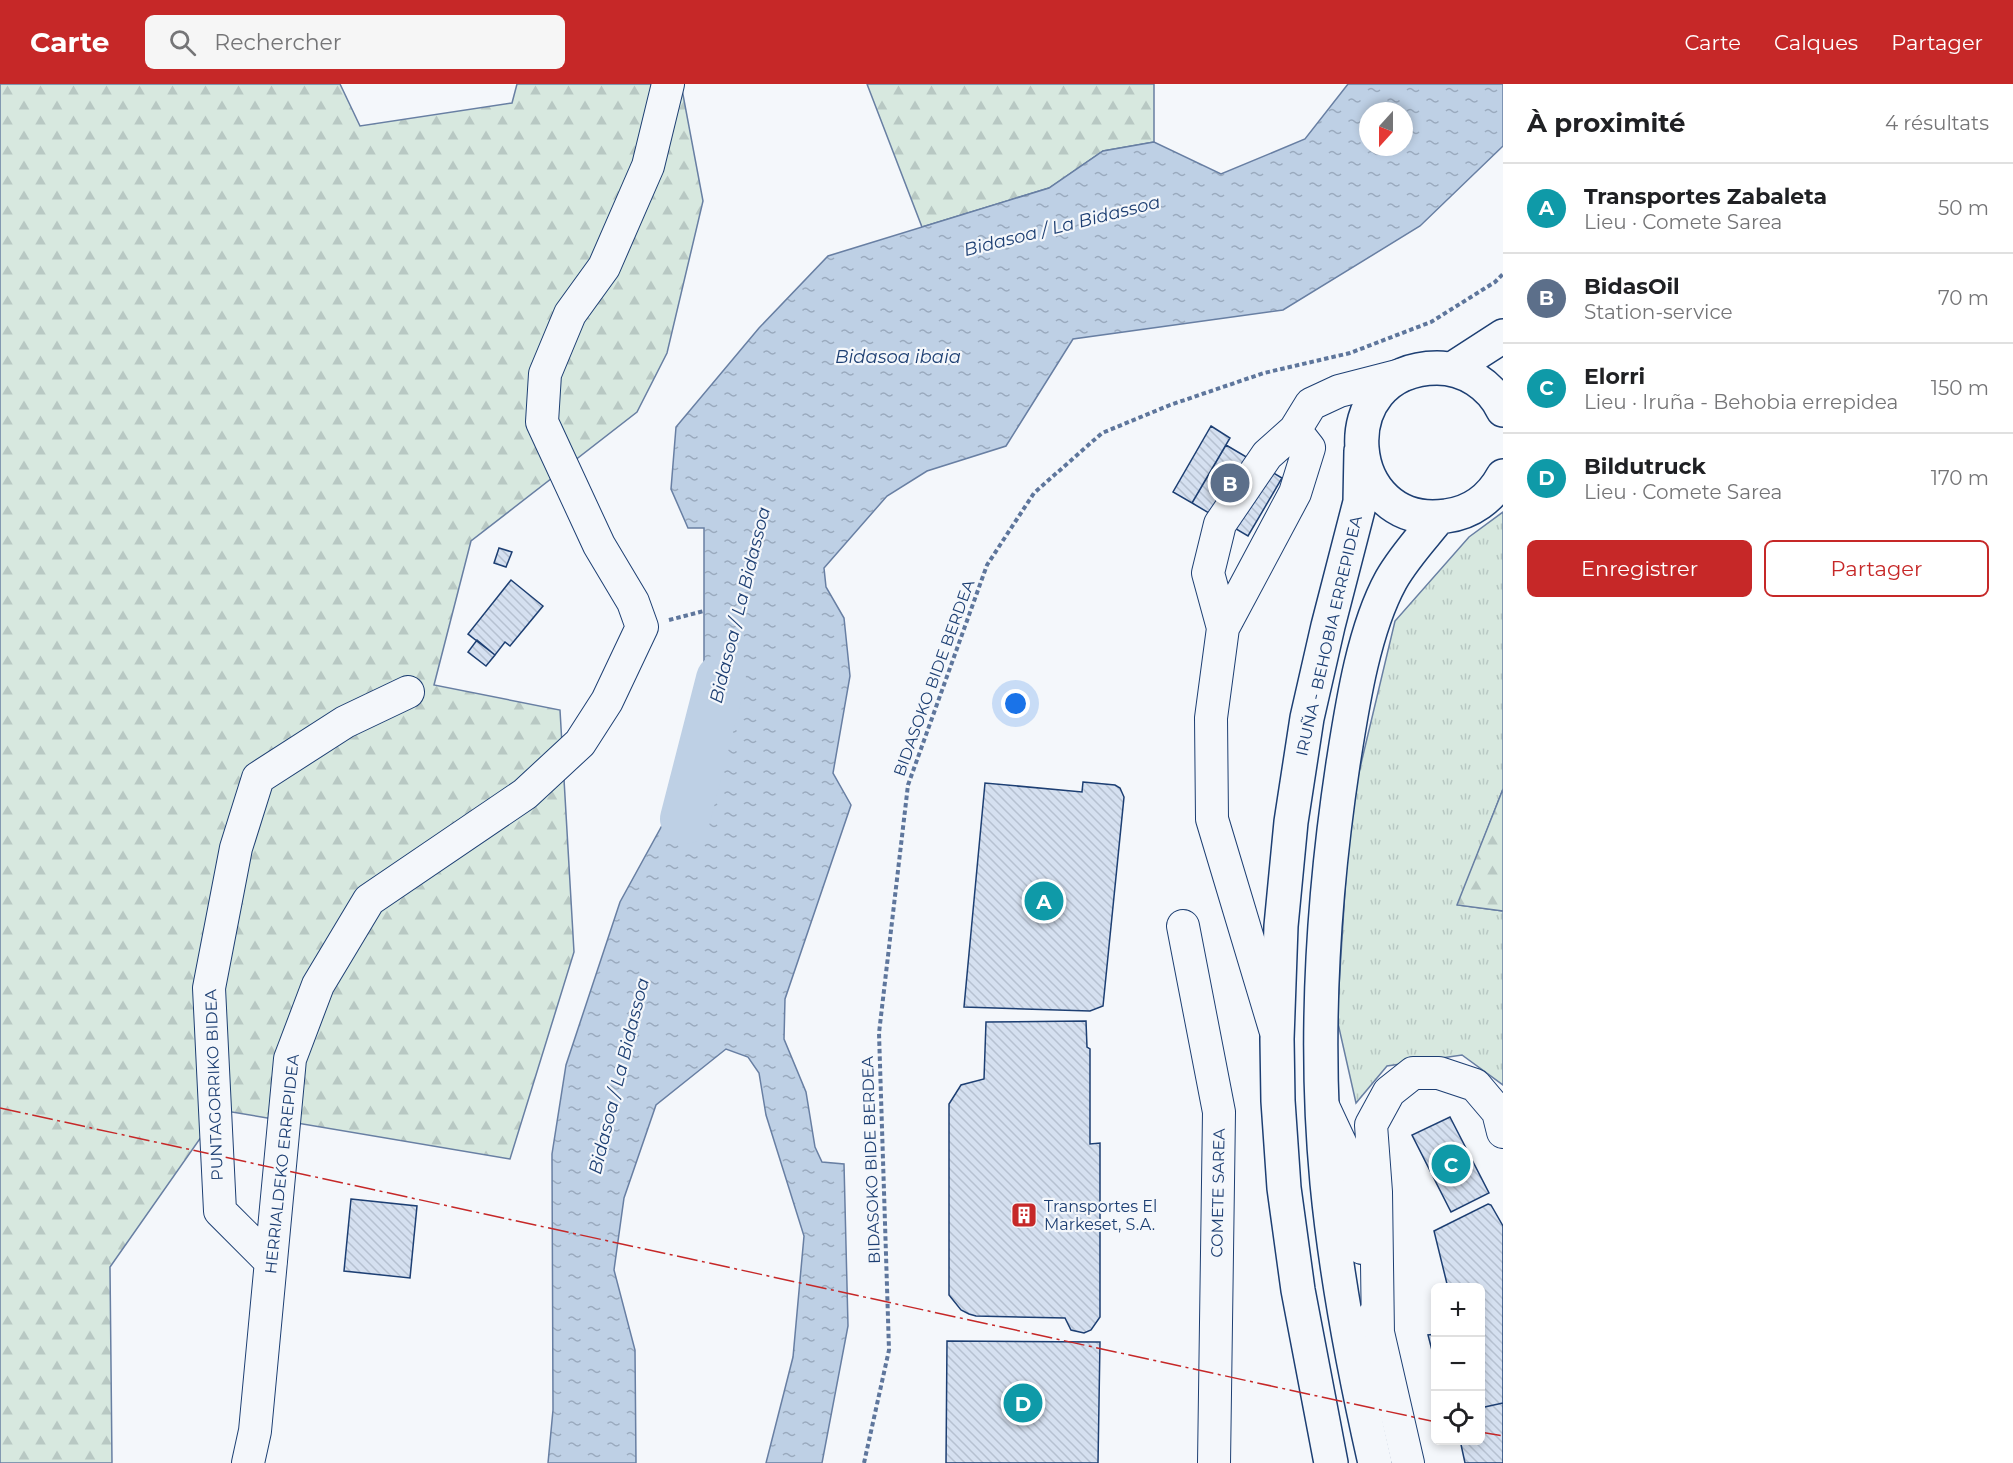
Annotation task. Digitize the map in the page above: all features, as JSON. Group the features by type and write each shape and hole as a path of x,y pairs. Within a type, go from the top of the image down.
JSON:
{"highway":[{"path":"1452,369 1503,336"},
{"path":"1406,374 1428,368 1452,369 1479,381 1490,391 1503,410"},
{"name":"IRUÑA - BEHOBIA ERREPIDEA","path":"1331,1463 1298,1290 1284,1188 1278,1101 1277,1039 1281,926 1291,822 1307,718 1359,502 1362,428 1371,405 1386,387 1406,374"},
{"path":"1361,451 1370,478 1387,499 1411,513 1438,518 1459,513 1479,504 1490,495 1503,476"},
{"path":"1375,1463 1340,1285 1328,1183 1322,1105 1323,937 1334,828 1349,725 1369,638 1390,581 1438,518"}],"street":[{"path":"642,627 633,602 599,545 542,422 545,374 570,314 604,267 648,166 668,84"},
{"path":"1223,628 1208,573 1220,525 1267,455 1295,430 1311,404 1339,391 1406,374"},
{"path":"1277,1039 1212,819 1211,718 1223,628 1295,493 1309,448 1295,430"},
{"name":"HERRIALDEKO ERREPIDEA","path":"248,1463 255,1431 290,1059 318,985 369,900 525,794 580,743 607,701 642,627"},
{"name":"PUNTAGORRIKO BIDEA","path":"271,1262 220,1210 209,988 236,848 258,778 345,722 408,692"},
{"name":"COMETE SAREA","path":"1183,926 1219,1112 1214,1463"},
{"path":"1378,1335 1376,1192 1371,1125 1389,1092 1413,1073 1439,1073 1475,1085 1498,1112 1503,1132"},
{"path":"1322,1105 1344,1152 1378,1335 1408,1463"}],"path":[{"name":"BIDASOKO BIDE BERDEA","path":"864,1463 889,1350 879,1033 908,785 987,565 1034,493 1102,433 1170,405 1264,373 1350,353 1431,322 1495,282 1503,274"},
{"path":"642,627 704,611"}],"green space":[{"path":"0,84 340,84 360,126 512,103 517,84 681,84 703,201 667,353 637,412 471,541 434,685 560,710 574,952 510,1159 220,1110 110,1267 112,1463 0,1463"},
{"path":"867,84 1154,84 1154,142 1103,151 1049,188 922,227"},
{"path":"1503,512 1503,789 1458,905 1503,911 1503,1085 1462,1055 1387,1066 1356,1103 1337,1019 1350,810 1395,621 1469,537"},
{"path":"1503,789 1503,911 1457,905"}],"water":[{"name":"Bidasoa ibaia","path":"1348,84 1503,84 1503,146 1420,226 1283,310 1073,339 1006,446 927,471 887,496 824,568 826,587 844,618 850,676 833,773 851,805 785,999 784,1039 806,1092 815,1147 822,1162 844,1164 848,1326 822,1463 766,1463 793,1357 804,1236 766,1115 759,1073 748,1057 726,1049 656,1105 624,1198 614,1270 635,1350 636,1463 548,1463 553,1410 552,1154 566,1065 620,902 704,749 704,528 688,528 671,489 676,427 759,328 828,256 1049,188 1103,151 1154,142 1221,174 1305,139"}],"building":[{"path":"1211,426 1230,438 1192,503 1173,492"},
{"path":"1226,445 1282,478 1248,536 1192,503"},
{"path":"499,548 512,552 506,567 494,563"},
{"path":"511,580 543,606 510,646 505,642 495,655 468,634"},
{"path":"477,640 495,655 486,666 468,652"},
{"path":"1083,782 1115,785 1120,788 1124,797 1103,1006 1090,1011 964,1007 985,783 1082,792"},
{"name":"Transportes El Markeset, S.A.","path":"1086,1021 1087,1047 1090,1049 1090,1144 1100,1143 1100,1317 1091,1330 1084,1333 1071,1330 1065,1318 969,1314 961,1310 949,1295 949,1104 961,1085 984,1079 986,1022"},
{"path":"1450,1117 1489,1193 1451,1212 1412,1135"},
{"path":"351,1199 417,1206 410,1278 344,1271"},
{"path":"1488,1204 1491,1205 1503,1226 1503,1403 1485,1407 1485,1283 1447,1283 1434,1231"},
{"path":"947,1341 1100,1342 1098,1463 946,1463"},
{"path":"1503,1403 1503,1463 1465,1463 1461,1445 1485,1445 1485,1407"}],"waterway":[{"name":"Bidasoa / La Bidassoa","path":"685,819 721,679"}],"power":[{"path":"0,1108 1431,1421"},
{"path":"1485,1433 1503,1436"}],"place":[{"name":"BidasOil","path":"1230,483"},
{"name":"Transportes Zabaleta","path":"1044,901"},
{"name":"Elorri","path":"1451,1164"},
{"name":"Transportes El Markeset, S.A.","path":"1024,1215"},
{"name":"Bildutruck","path":"1023,1403"}]}
